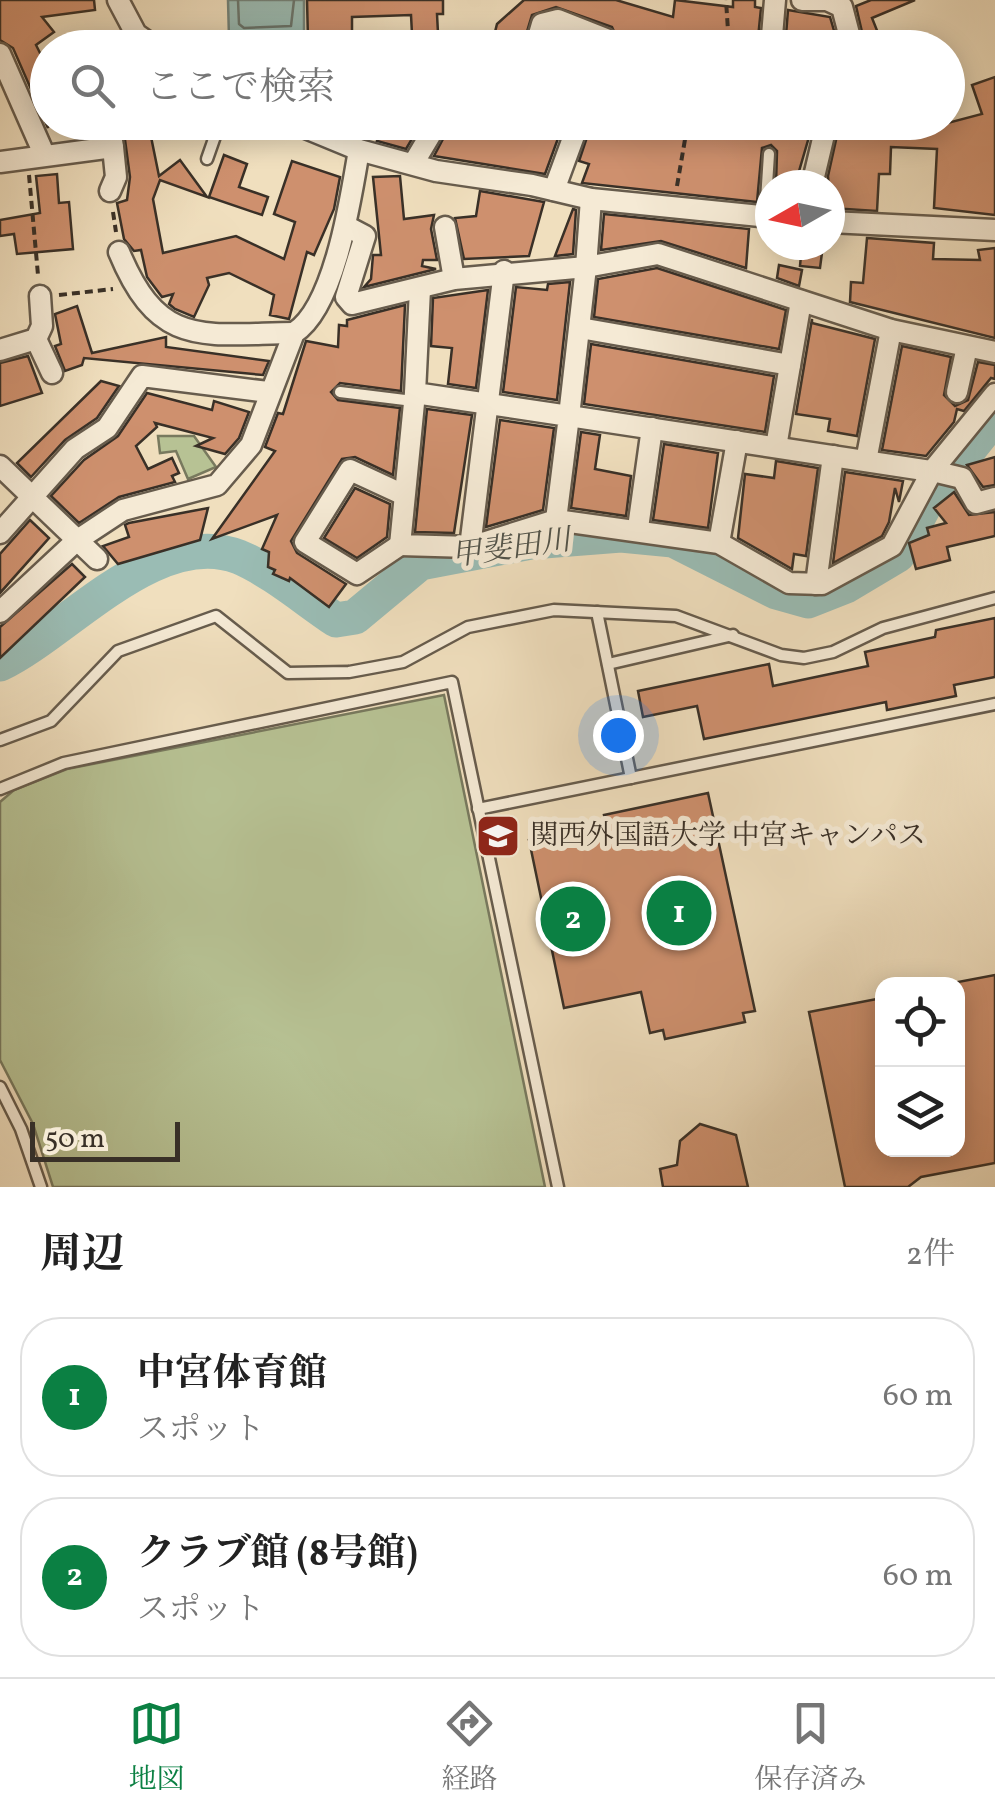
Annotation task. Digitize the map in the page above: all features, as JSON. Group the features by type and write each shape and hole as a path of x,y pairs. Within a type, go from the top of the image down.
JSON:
{"street":[{"path":"118,0 127,30"},
{"path":"772,30 775,0"},
{"path":"802,0 827,0 842,7 847,30"},
{"path":"540,30 542,24 558,20 585,30"},
{"path":"0,54 30,138"},
{"path":"31,140 36,155"},
{"path":"110,191 116,176 112,140"},
{"path":"334,140 413,164 591,199 755,215"},
{"path":"413,164 427,140"},
{"path":"554,190 572,140"},
{"path":"816,170 823,140"},
{"path":"0,162 113,147"},
{"path":"119,252 152,312 193,334 294,333 310,323 346,226 358,150"},
{"path":"556,520 580,328 591,199"},
{"path":"845,223 995,230"},
{"path":"346,226 365,236 346,297 352,304 454,278 586,267 658,254 892,330 995,352"},
{"path":"445,227 454,278"},
{"path":"470,546 504,271"},
{"path":"400,545 420,289"},
{"path":"0,350 36,339 42,326 40,296"},
{"path":"776,447 801,301"},
{"path":"580,328 790,365"},
{"path":"866,461 892,330"},
{"path":"0,612 76,541 123,510 216,486 250,445 294,333"},
{"path":"36,339 52,373"},
{"path":"957,392 966,347"},
{"path":"0,533 75,449 107,428 142,376 268,392"},
{"path":"404,494 350,470 305,542 357,574 400,545 470,546 556,520 638,528 719,543 789,584 816,584 892,546 934,472 995,394"},
{"path":"414,397 487,404 934,472 962,478 976,503 995,498"},
{"path":"638,528 652,428"},
{"path":"719,543 737,441"},
{"path":"816,584 834,456"},
{"path":"0,466 97,559"}],"lane":[{"path":"207,159 214,140"},
{"path":"769,170 770,154"},
{"path":"340,392 414,397"},
{"path":"0,740 51,721 118,652 216,616 288,673 349,672 403,662 468,627 554,610 676,616 736,635 781,655 804,658 834,652 883,628 995,598"},
{"path":"597,612 631,778"},
{"path":"608,664 736,635"},
{"path":"0,790 64,762 452,682 558,1187"},
{"path":"478,809 995,704"},
{"path":"0,1087 21,1129 41,1187"}],"path":[{"path":"726,0 728,30"},
{"path":"676,196 685,140"},
{"path":"36,155 40,296 106,294 131,280"},
{"path":"110,191 119,252"}],"green space":[{"path":"158,436 194,436 216,467 188,479 176,451 160,453"},
{"path":"444,695 545,1187 53,1187 33,1124 0,1060 0,802 14,790 67,769"}],"water":[{"path":"228,0 304,0 304,30 229,30"}],"building":[{"path":"0,0 94,0 95,10 42,17 52,30 30,30 30,87 13,48 0,40"},
{"path":"307,0 443,0 443,14 437,14 438,30 412,30 411,15 352,17 352,30 308,30"},
{"path":"524,0 616,0 673,17 675,0 733,7 733,0 755,0 755,7 761,8 759,30 613,30 556,7 532,15 527,30 496,30 497,24"},
{"path":"871,0 915,0 872,18 877,30 862,30 856,6"},
{"path":"788,10 830,17 834,30 786,30"},
{"path":"995,77 995,215 934,208 937,149 891,147 890,174 879,174 877,211 845,209 845,170 829,170 836,140 965,140 965,118 982,114 972,85"},
{"path":"125,140 152,140 159,176 180,160 207,197 160,180 153,199 163,253 236,236 284,259 295,222 274,214 292,161 340,177 334,209 314,255 307,252 289,319 270,315 274,295 229,273 207,278 209,285 194,317 169,304 173,294 162,297 147,277 141,250 134,251 124,239 117,203 127,200 130,177"},
{"path":"377,140 411,140 406,149"},
{"path":"442,140 557,140 545,174 434,156"},
{"path":"586,140 808,140 799,170 776,170 777,151 771,145 762,148 760,170 755,170 755,202 582,183 589,164 579,161"},
{"path":"224,155 247,164 239,187 268,197 262,215 209,197"},
{"path":"57,174 59,203 69,202 73,249 17,254 14,234 0,236 0,220 40,213 36,176"},
{"path":"400,176 404,219 434,215 431,229 437,260 423,260 422,266 436,269 364,287 371,279 373,255 381,255 373,177"},
{"path":"480,191 544,202 529,256 464,259 455,218 476,216"},
{"path":"573,209 573,254 555,256"},
{"path":"604,214 749,229 746,268 661,241 601,250"},
{"path":"867,238 934,243 933,259 980,260 978,250 995,248 995,338 850,302 851,282 863,283"},
{"path":"801,260 821,260 820,268 800,266"},
{"path":"779,265 802,270 799,286 777,278"},
{"path":"657,268 786,310 779,349 594,317 598,279"},
{"path":"570,282 557,400 503,392 516,287 547,290 548,284"},
{"path":"488,290 476,388 448,384 452,348 431,346 433,298"},
{"path":"405,305 401,391 340,383 331,392 338,400 400,408 393,475 355,457 342,459 291,541 297,553 346,584 329,607 290,578 289,581 273,574 275,570 268,567 269,552 262,549 277,515 212,539 275,451 265,447 278,413 283,414 306,341 338,347 339,325 347,326 347,320"},
{"path":"77,306 92,353 166,337 166,347 269,361 263,375 84,358 82,365 65,371 55,346 61,344 55,314"},
{"path":"812,319 812,323 875,339 857,436 828,431 830,419 796,414"},
{"path":"591,344 774,376 765,432 584,404"},
{"path":"902,346 951,357 944,395 955,406 968,400 978,362 995,365 995,379 991,378 964,411 957,409 954,422 926,456 882,450"},
{"path":"28,356 42,393 0,406 0,363"},
{"path":"101,381 119,386 97,418 65,440 31,477 17,463"},
{"path":"147,393 212,410 214,401 249,412 239,438 225,454 196,446 213,438 155,423 157,427 136,446 148,469 172,458 179,473 172,476 175,482 119,497 79,523 51,496 84,460 118,436"},
{"path":"427,409 472,415 454,533 415,532"},
{"path":"500,420 554,428 543,510 486,527"},
{"path":"581,432 600,435 595,469 631,476 626,516 571,508"},
{"path":"664,444 718,453 708,528 653,520"},
{"path":"995,457 995,485 983,487 967,465"},
{"path":"776,461 818,468 806,556 794,554 792,569 738,538 745,474 774,478"},
{"path":"845,472 903,481 899,502 895,488 889,522 882,536 833,563"},
{"path":"355,488 390,504 387,537 357,558 324,538"},
{"path":"954,492 969,515 995,512 995,536 947,547 950,560 916,569 909,543 929,535 927,528 946,523 934,508"},
{"path":"208,508 200,540 118,564 103,546 129,537 125,525 129,523"},
{"path":"30,520 49,538 0,593 0,554"},
{"path":"72,564 85,577 0,658 0,627"},
{"path":"995,618 995,677 954,685 956,696 887,710 886,702 704,739 697,706 643,717 638,691 769,664 773,686 868,666 865,652 935,637 936,630"},
{"path":"708,793 755,1011 743,1013 745,1022 665,1039 663,1030 650,1033 641,992 564,1008 529,840 606,824 604,815"},
{"path":"995,975 995,1163 921,1177 908,1187 845,1187 809,1012 875,999 875,1157 965,1157 965,981"},
{"path":"700,1124 736,1135 748,1187 663,1187 660,1169 677,1165 680,1141"}],"waterway":[{"name":"甲斐田川","path":"0,664 145,568 176,556 208,551 251,563 336,620 355,617 420,563 531,542 621,535 673,540 776,592 808,601 846,586 898,555 926,503 995,417"}],"place":[{"name":"関西外国語大学 中宮キャンパス","path":"498,836"},
{"name":"中宮体育館","path":"679,913"},
{"name":"クラブ館 (8号館)","path":"573,919"}]}
